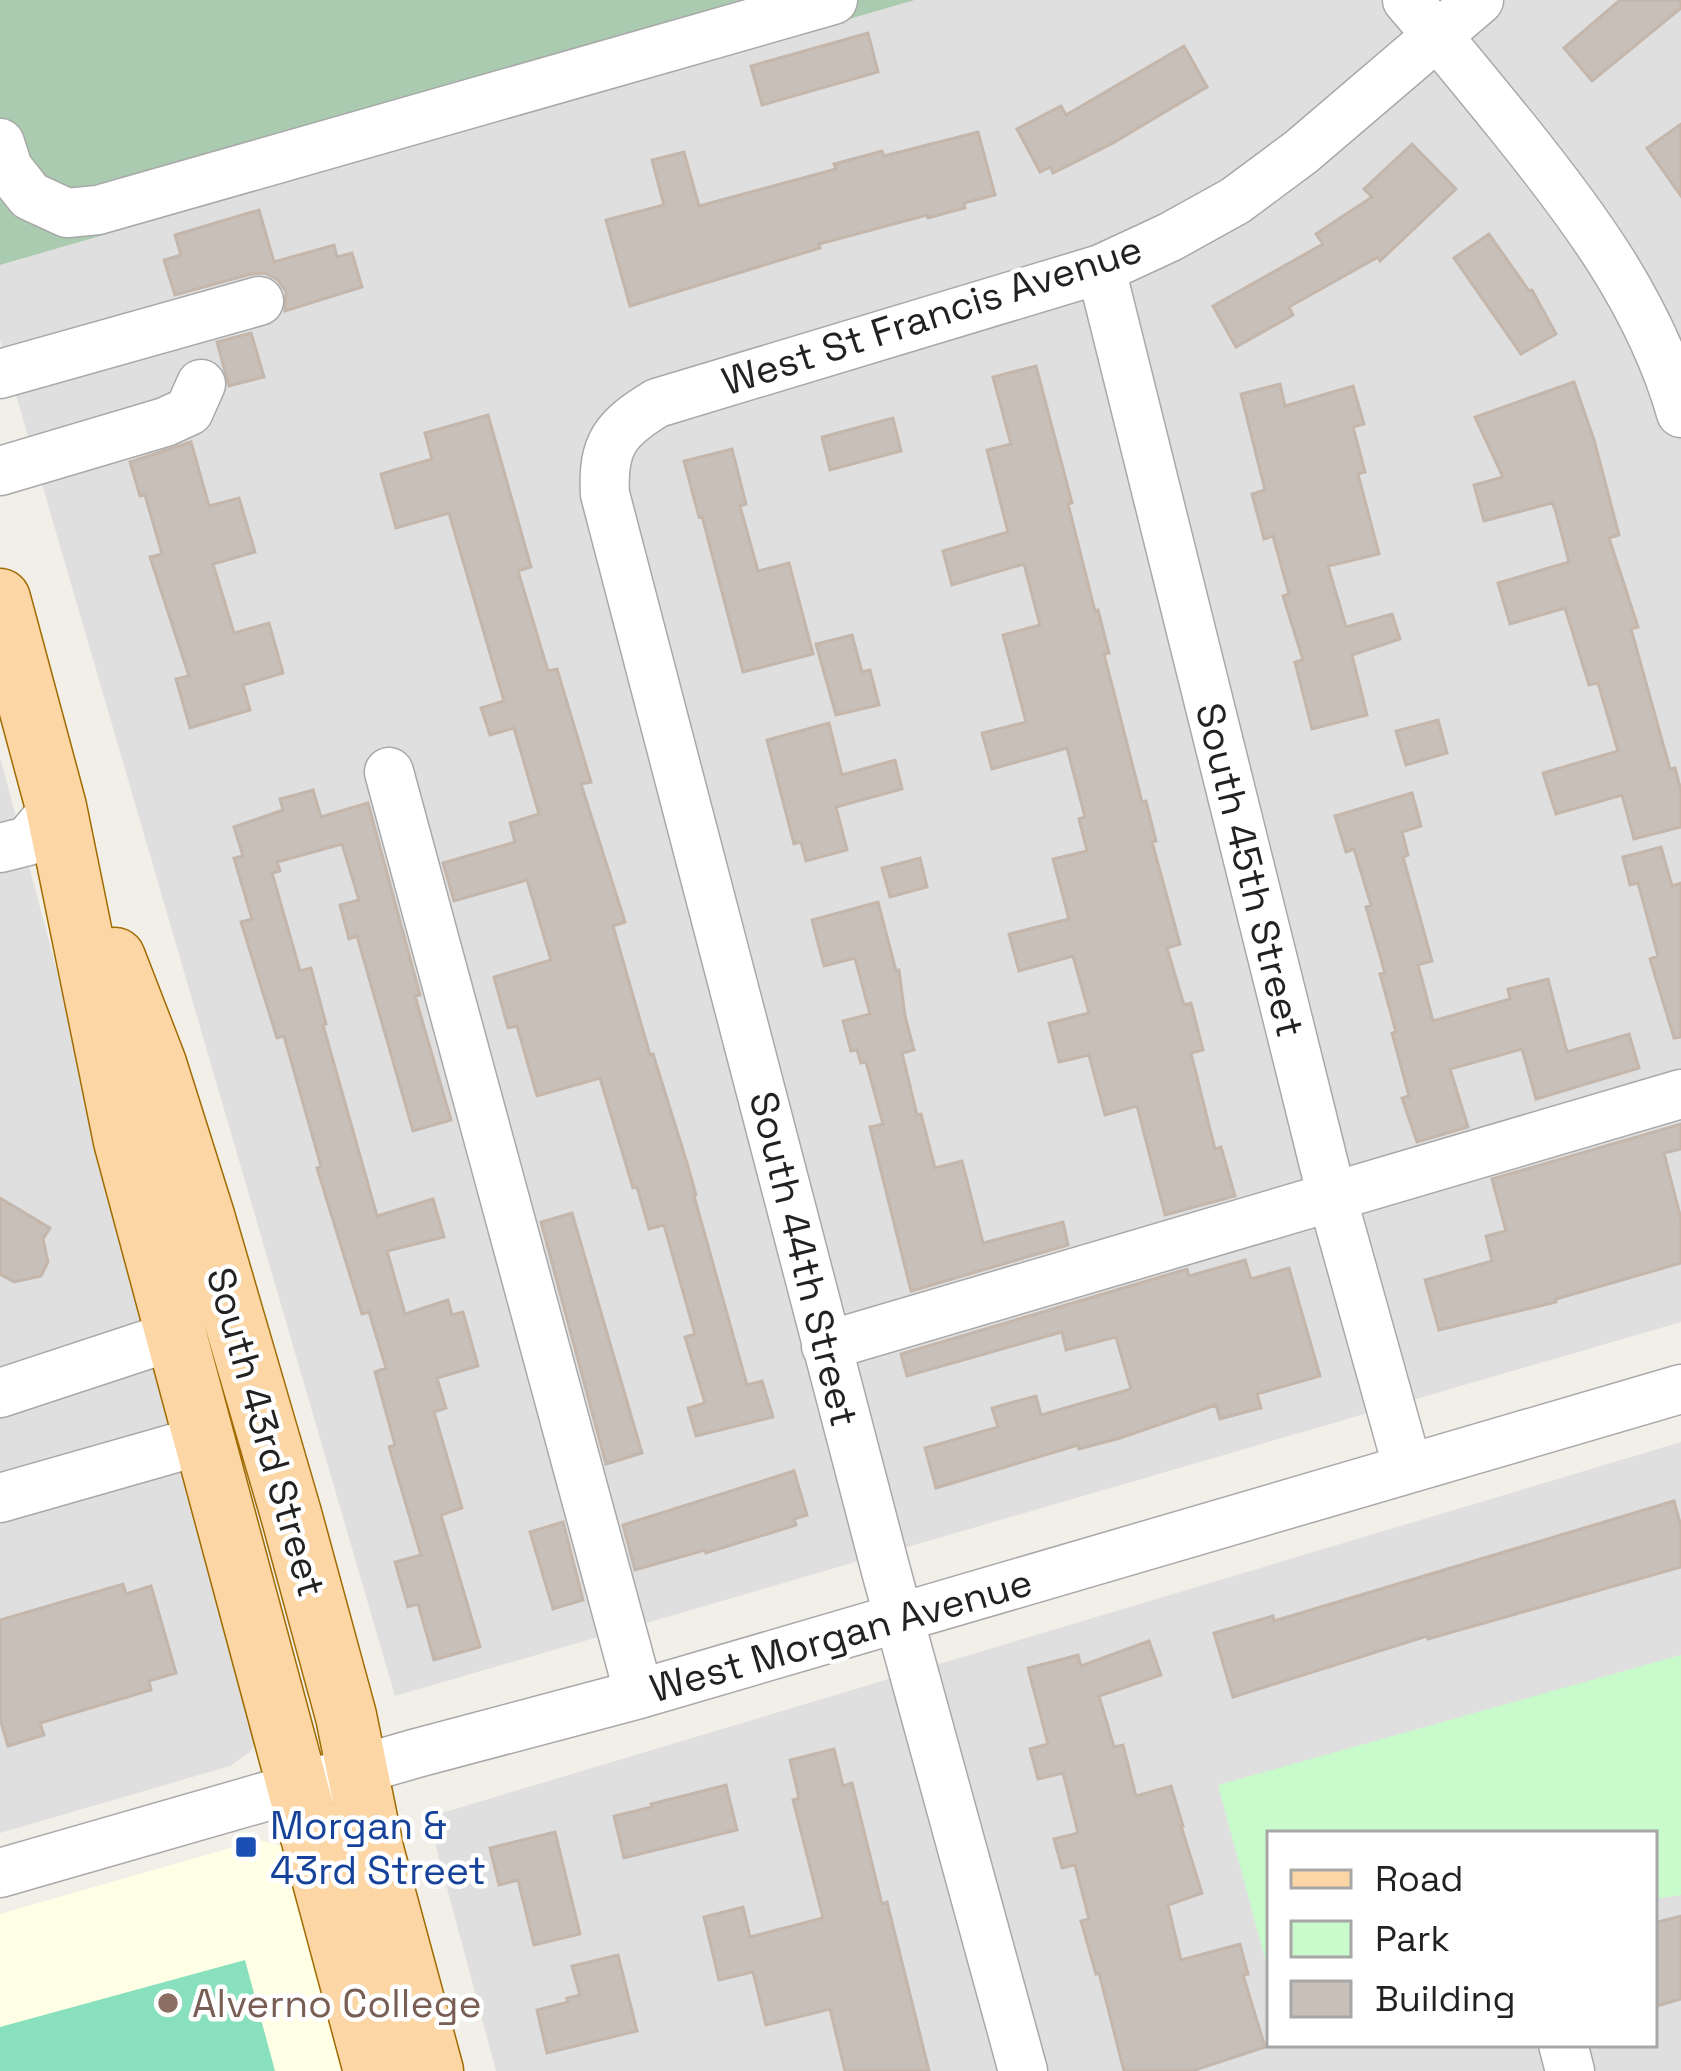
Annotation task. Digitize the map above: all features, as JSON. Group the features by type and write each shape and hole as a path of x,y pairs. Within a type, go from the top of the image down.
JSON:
{"main road":[{"name":"South 43rd Street","path":"0,599 56,807 118,1116 374,2071"},
{"name":"South 43rd Street","path":"56,807 163,1086 204,1216 346,1716 374,1852 433,2071"},
{"path":"228,1532 291,1514"}],"street":[{"path":"0,143 8,169 30,196 67,212 98,211 832,0"},
{"name":"West St Francis Avenue","path":"609,444 629,420 657,403 1101,269 1170,238 1235,201 1301,152 1422,18 1479,0"},
{"path":"1422,18 1564,192 1615,266 1647,322 1681,413"},
{"name":"South 45th Street","path":"1101,269 1332,1197 1408,1469"},
{"path":"0,374 259,302"},
{"path":"0,471 165,422 189,411 201,384"},
{"name":"South 44th Street","path":"609,444 603,466 605,494 826,1346 1023,2071"},
{"path":"388,772 638,1694"},
{"path":"0,848 28,841 56,807"},
{"path":"826,1346 1681,1094"},
{"path":"0,1394 176,1335"},
{"name":"West Morgan Avenue","path":"0,1873 638,1694 1681,1390"},
{"path":"0,1498 203,1440"}],"shaded area":[{"path":"0,0 915,0 0,265"},
{"path":"915,0 1681,0 1681,1322 395,1696 0,340 0,265"},
{"path":"0,757 258,1726 251,1751 230,1766 0,1833"},
{"path":"1681,1442 1681,2071 496,2071 428,1817"},
{"name":"Alverno College","path":"259,1840 282,1846 296,1861 353,2071 0,2071 0,1914"}],"green space":[{"path":"1681,1655 1681,1895 1657,1899 1657,1831 1267,1831 1267,1966 1218,1785"},
{"path":"245,1960 275,2071 0,2071 0,2027"}],"building":[{"path":"1620,0 1681,0 1681,8 1592,81 1564,48"},
{"path":"868,33 878,72 762,105 751,66"},
{"path":"1184,46 1207,87 1113,143 1053,173 1050,167 1040,172 1017,129 1061,106 1066,115"},
{"path":"1681,124 1681,196 1647,148"},
{"path":"978,132 995,195 964,203 965,208 819,244 820,248 630,306 606,220 664,205 652,160 684,152 699,206 836,169 834,164 882,151 884,156"},
{"path":"1412,144 1456,189 1380,261 1378,257 1289,307 1293,315 1236,347 1213,306 1323,244 1316,234 1372,197 1364,189"},
{"path":"259,210 274,262 334,245 337,257 352,253 362,287 285,311 286,292 265,273 175,295 164,260 181,255 175,235"},
{"path":"1489,234 1532,290 1556,334 1521,354 1454,258"},
{"path":"251,333 264,377 229,386 217,342"},
{"path":"1036,366 1109,653 1104,654 1180,944 1167,948 1184,1005 1191,1003 1203,1050 1191,1053 1215,1149 1221,1147 1235,1196 1165,1215 1137,1106 1105,1115 1089,1055 1059,1062 1049,1023 1089,1013 1073,956 1019,971 1009,934 1069,919 1053,859 1087,851 1079,819 1085,817 1067,748 992,769 982,733 1026,722 1003,635 1040,625 1024,564 952,585 943,551 1008,532 987,450 1011,444 993,377"},
{"path":"1574,382 1619,535 1609,538 1638,627 1631,629 1670,769 1675,768 1681,791 1681,827 1634,839 1622,795 1556,814 1543,773 1618,751 1598,683 1589,685 1565,608 1510,624 1498,583 1569,562 1555,509 1552,503 1484,521 1474,485 1503,477 1475,417"},
{"path":"1280,384 1285,406 1353,386 1364,424 1353,427 1365,472 1358,474 1379,554 1328,566 1346,627 1392,614 1400,639 1352,655 1367,715 1312,729 1295,662 1303,660 1283,596 1289,594 1273,536 1264,539 1252,494 1265,490 1241,394"},
{"path":"488,415 531,567 518,571 548,671 557,669 591,782 581,784 625,922 613,926 687,1163 747,1385 762,1381 773,1417 696,1436 688,1408 705,1403 685,1337 695,1334 664,1225 649,1229 600,1078 537,1096 517,1026 508,1028 494,977 551,960 527,880 454,901 443,863 515,842 510,823 539,814 514,728 490,735 481,708 504,701 449,513 396,528 381,474 432,459 425,433"},
{"path":"893,418 901,451 830,470 822,437"},
{"path":"191,442 209,506 239,498 255,552 213,564 234,633 269,623 283,673 243,685 250,710 190,728 176,679 189,676 150,557 162,554 130,462"},
{"path":"732,449 746,504 740,506 758,571 789,563 813,654 743,672 684,461"},
{"path":"852,635 862,672 870,670 879,705 836,715 816,644"},
{"path":"1438,720 1447,753 1406,765 1396,731"},
{"path":"829,723 842,775 895,760 902,789 836,807 847,850 806,861 801,842 794,844 767,740"},
{"path":"313,790 321,817 368,803 451,1120 413,1131 357,936 349,939 340,905 359,900 342,844 277,862 280,871 272,873 300,971 311,968 377,1216 433,1199 444,1237 387,1251 405,1314 448,1300 452,1315 463,1312 478,1366 437,1378 446,1408 434,1412 462,1508 441,1515 480,1647 434,1660 418,1604 408,1607 395,1562 421,1555 389,1447 395,1445 375,1372 386,1368 369,1312 362,1314 317,1168 321,1166 284,1036 277,1038 241,922 252,919 234,858 243,856 234,827 283,810 280,799"},
{"path":"1412,793 1421,826 1402,832 1408,855 1403,857 1432,961 1418,965 1433,1021 1510,999 1508,989 1548,979 1567,1052 1629,1034 1639,1068 1536,1099 1522,1049 1450,1069 1468,1127 1417,1142 1402,1098 1409,1096 1380,974 1385,973 1366,907 1371,905 1354,849 1346,852 1335,816"},
{"path":"1661,847 1672,886 1681,883 1681,1037 1674,1038 1650,959 1658,956 1638,883 1630,885 1623,857"},
{"path":"920,858 927,887 890,897 882,868"},
{"path":"878,902 899,970 914,1050 902,1053 935,1168 962,1161 983,1243 1063,1222 1068,1245 911,1291 870,1127 883,1124 866,1062 861,1063 857,1050 851,1051 843,1021 870,1014 855,958 824,966 812,920"},
{"path":"1681,1124 1681,1149 1664,1153 1681,1219 1681,1263 1556,1302 1439,1330 1425,1280 1492,1261 1486,1236 1506,1231 1492,1179"},
{"path":"0,1198 50,1228 43,1239 48,1262 41,1276 14,1282 0,1274"},
{"path":"572,1213 642,1453 606,1464 541,1222"},
{"path":"1245,1260 1251,1279 1289,1268 1320,1376 1257,1394 1261,1408 1220,1419 1216,1405 1120,1438 1079,1449 1078,1445 936,1488 925,1448 998,1427 992,1408 1036,1396 1041,1415 1131,1389 1116,1337 1066,1350 1062,1332 907,1376 901,1354 1187,1269 1189,1276"},
{"path":"794,1471 807,1515 794,1519 796,1525 635,1570 623,1525"},
{"path":"1674,1501 1681,1526 1681,1567 1427,1636 1233,1697 1214,1633 1273,1616 1274,1621"},
{"path":"563,1522 583,1600 553,1609 530,1532"},
{"path":"123,1584 126,1594 151,1586 176,1673 149,1681 151,1690 40,1723 44,1735 8,1746 0,1719 0,1620"},
{"path":"1149,1641 1161,1675 1099,1696 1114,1747 1123,1745 1136,1796 1171,1786 1202,1893 1168,1905 1181,1960 1240,1944 1248,1974 1243,1975 1265,2047 1192,2071 1124,2071 1081,1921 1089,1919 1075,1865 1062,1868 1054,1839 1078,1833 1063,1773 1038,1779 1030,1749 1048,1744 1028,1668 1078,1655 1081,1666"},
{"path":"834,1749 843,1786 852,1783 929,2071 845,2071 830,2009 766,2025 753,1972 719,1980 704,1917 743,1907 750,1937 823,1918 793,1800 799,1798 790,1760"},
{"path":"726,1785 737,1830 624,1858 614,1816"},
{"path":"555,1832 580,1934 534,1945 518,1880 499,1885 490,1848"},
{"path":"1681,1916 1681,1999 1657,2006 1657,1922"},
{"path":"618,1955 637,2031 547,2053 537,2010 580,1995 572,1966"}],"place":[{"name":"Morgan & 43rd Street","path":"246,1847"},
{"name":"Alverno College","path":"168,2003"}]}
